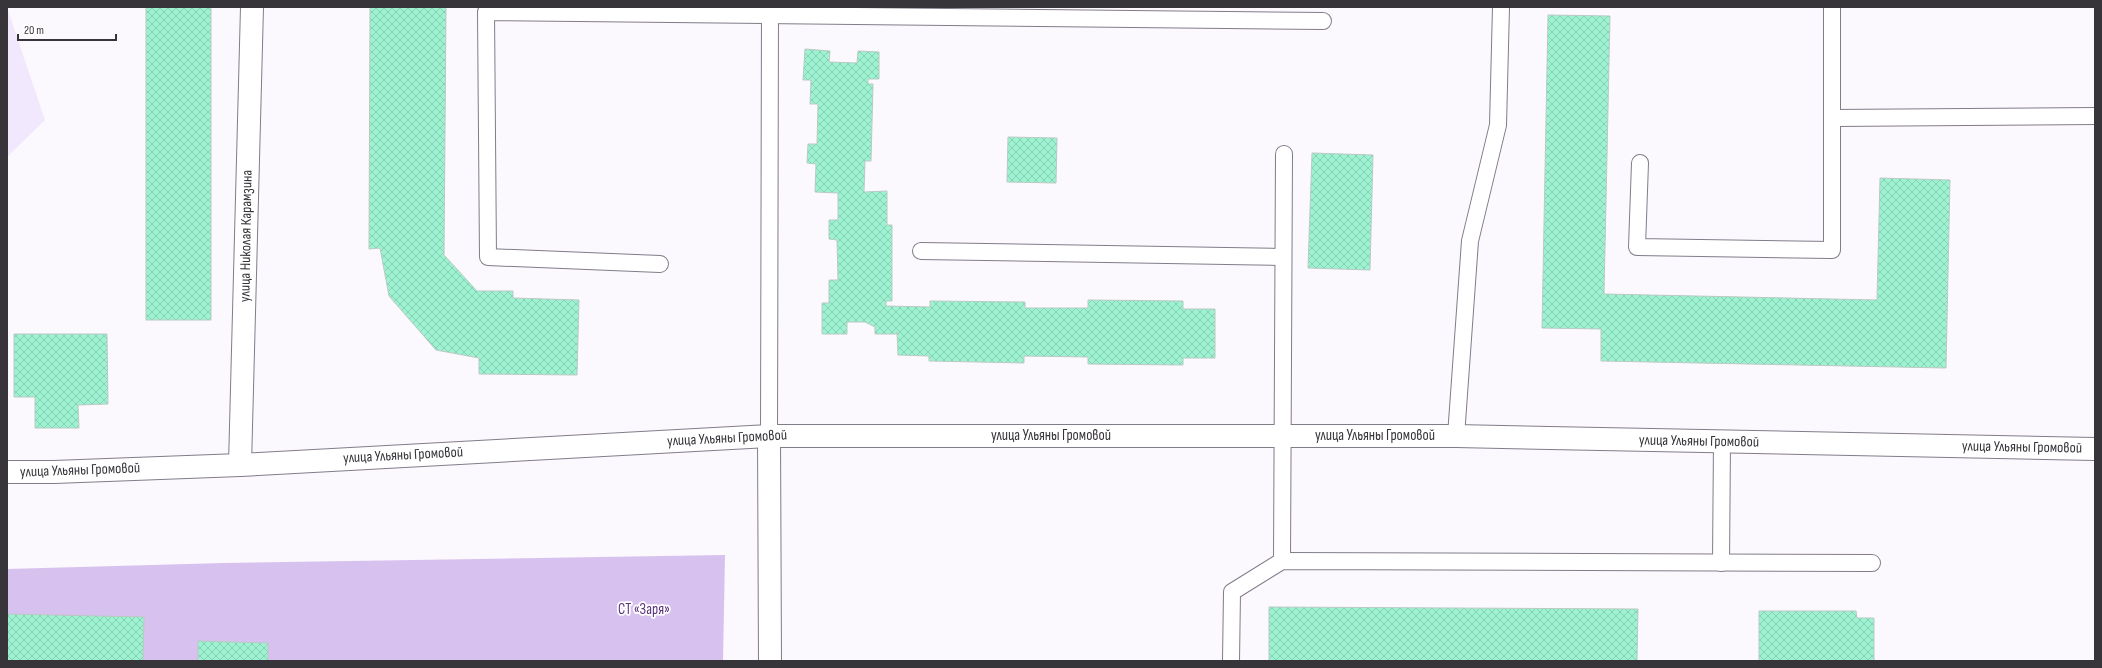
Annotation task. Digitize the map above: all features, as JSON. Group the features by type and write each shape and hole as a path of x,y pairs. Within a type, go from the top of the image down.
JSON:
{"main road":[{"name":"улица Николая Карамзина","path":"240,465 252,7"},
{"name":"улица Ульяны Громовой","path":"7,472 54,472 240,465 769,436 1282,434 1456,436 2095,449"},
{"path":"769,436 770,661"}],"lane":[{"path":"1456,436 1470,240 1498,125 1501,7"},
{"path":"1640,163 1637,247 1832,250 1832,7"},
{"path":"660,264 488,257 486,9 770,11 1323,21"},
{"path":"769,436 770,11"},
{"path":"1832,118 2095,116"},
{"path":"1282,561 1284,154"},
{"path":"921,251 1283,257"},
{"path":"1722,441 1722,563"},
{"path":"1231,661 1232,592 1282,561 1872,564"}],"shaded area":[{"path":"7,7 45,120 7,157"}],"green space":[{"name":"СТ «Заря»","path":"725,555 723,661 7,661 7,569 224,563"}],"building":[{"path":"146,7 211,7 211,320 146,320"},
{"path":"370,7 446,7 444,255 477,291 513,291 513,298 579,300 577,375 479,374 479,358 436,350 389,296 380,248 369,249"},
{"path":"1548,15 1610,16 1604,294 1877,300 1880,178 1950,180 1946,368 1601,361 1601,329 1542,328"},
{"path":"805,49 830,51 829,62 857,63 858,51 879,52 879,79 868,79 868,84 873,84 871,161 865,161 864,192 887,191 887,225 892,225 892,301 886,301 886,306 930,307 930,301 1025,302 1025,308 1088,308 1088,300 1183,301 1183,309 1215,309 1215,358 1183,358 1183,365 1088,364 1088,357 1024,356 1024,363 929,361 929,356 898,355 897,332 897,334 875,334 875,327 865,322 847,322 847,334 822,334 822,303 829,303 829,280 838,280 837,240 829,239 829,220 838,220 838,193 815,192 816,164 807,163 808,144 817,144 818,104 810,104 811,80 803,80"},
{"path":"1008,137 1057,138 1056,183 1007,182"},
{"path":"1312,153 1373,155 1370,270 1308,268"},
{"path":"14,334 107,334 108,404 78,405 79,428 35,428 35,397 14,397"},
{"path":"1269,607 1638,609 1637,661 1269,661"},
{"path":"1759,611 1856,611 1857,618 1874,618 1874,661 1759,661"},
{"path":"7,614 144,617 143,661 7,661"},
{"path":"198,641 268,643 268,661 198,661"}]}
